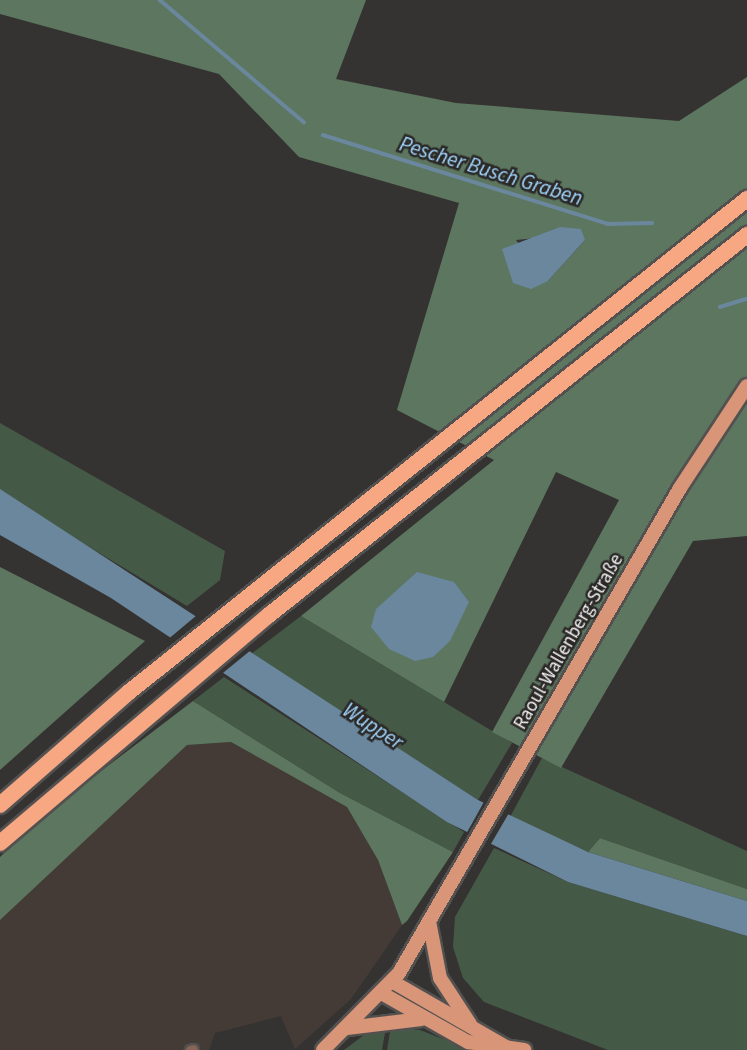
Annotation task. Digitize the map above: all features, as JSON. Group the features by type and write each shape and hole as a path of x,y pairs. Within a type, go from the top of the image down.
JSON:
{"highway":[{"path":"0,805 129,692 747,199"},
{"path":"0,843 148,714 269,615 747,235"}],"main road":[{"name":"Raoul-Wallenberg-Straße","path":"323,1050 393,982 686,478 747,386"},
{"path":"429,921 440,978 473,1028"},
{"path":"393,982 507,1049"},
{"path":"383,994 421,1019 485,1048 524,1050"},
{"path":"347,1028 421,1019"}],"shaded area":[{"path":"231,742 347,807 378,860 402,925 351,999 295,1049 281,1016 215,1033 209,1050 0,1050 0,919 187,745"}],"green space":[{"path":"0,0 366,0 336,79 456,103 679,121 747,77 747,536 693,541 561,768 492,732 619,500 556,472 444,702 301,616 494,460 397,410 459,203 299,157 219,74 0,14","holes":["536,238 585,240 548,281 516,240"]},
{"path":"0,423 225,551 220,580 187,606 0,493"},
{"path":"0,567 145,641 0,770"},
{"path":"301,616 512,743 478,800 251,654"},
{"path":"224,677 464,832 453,852 340,793 193,701"},
{"path":"193,701 340,793 453,852 407,921 402,925 378,860 347,807 231,742 187,745 0,920 0,857 46,813"},
{"path":"542,758 747,851 747,889 600,838 588,852 510,817"},
{"path":"600,838 747,889 747,901 588,852"},
{"path":"494,848 568,882 747,936 747,1050 608,1050 484,1002 463,978 453,947 455,917"},
{"path":"391,1026 420,1030 471,1050 387,1050"},
{"path":"386,1027 382,1050 344,1050 364,1035"}],"water":[{"path":"560,227 581,229 585,240 548,281 531,289 513,283 502,249"},
{"path":"0,489 478,800 588,852 747,901 747,936 568,882 447,822 111,598 0,535"},
{"path":"417,572 454,582 469,602 450,641 433,657 415,661 389,649 371,627 376,609"}],"pier":[{"path":"197,615 251,650 218,677 166,641"},
{"path":"485,800 509,813 488,849 465,836"}],"waterway":[{"name":"Pescher Busch Graben","path":"160,0 304,122"},
{"name":"Pescher Busch Graben","path":"323,135 608,224 652,223"},
{"name":"Pescher Busch Graben","path":"720,307 747,299"}],"water label":[{"name":"Wupper","path":"373,726"}]}
